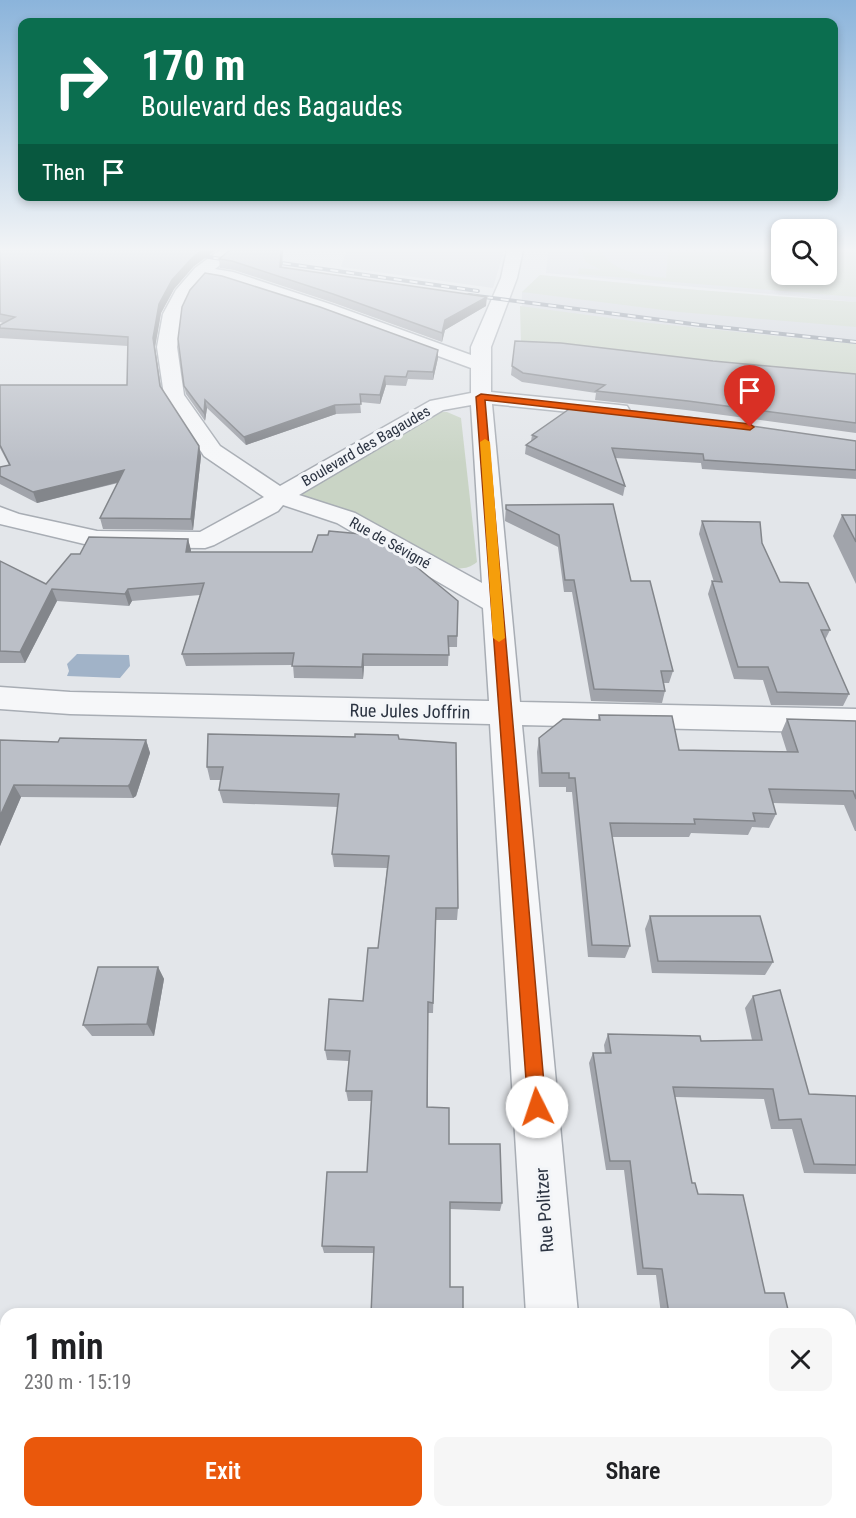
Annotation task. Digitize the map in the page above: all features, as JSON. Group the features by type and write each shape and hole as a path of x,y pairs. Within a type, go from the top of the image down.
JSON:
{"street":[{"name":"Rue de Sévigné","path":"171,321 167,347 174,395 212,451 279,496 346,518 496,603"},
{"path":"359,321 480,365"},
{"name":"Rue Politzer","path":"492,321 481,347 481,397 552,1308"},
{"name":"Boulevard des Bagaudes","path":"0,514 11,520 97,539 205,540 269,506 279,496 436,405 481,397 639,413"},
{"name":"Rue Jules Joffrin","path":"0,698 70,704 856,721"}],"shaded area":[{"path":"521,321 856,321 856,378 521,342"}],"green space":[{"path":"520,321 631,321 856,344 856,378 521,342"},
{"path":"783,321 856,321 856,327"},
{"path":"437,412 447,412 461,418 477,562 463,568 447,567 309,499 301,491"}],"water":[{"path":"77,654 129,655 130,666 120,678 67,676 69,671 67,664"}],"building":[{"path":"8,321 156,321 153,338 160,386 199,446 191,519 100,518 124,470 33,492 0,476 0,467 10,465 0,445 0,385 127,385 128,337 0,328 0,325"},
{"path":"180,321 358,321 438,350 433,372 408,371 406,377 385,376 380,395 360,394 361,404 335,405 244,437 205,400 204,413 184,386 178,339"},
{"path":"408,321 445,321 442,333"},
{"path":"515,341 561,343 713,361 856,374 856,423 596,391 605,385 523,373 512,366"},
{"path":"575,405 688,417 856,441 856,470 704,460 703,454 612,448 625,486 526,445 537,437 532,435"},
{"path":"613,504 631,581 650,581 673,671 661,671 665,691 594,689 574,580 565,580 559,535 506,509 506,505"},
{"path":"842,515 856,515 856,542"},
{"path":"702,521 760,522 762,543 780,582 808,583 830,630 821,630 849,694 777,692 768,667 738,667 712,581 722,582"},
{"path":"329,531 372,535 407,559 458,601 457,636 448,636 449,655 363,654 362,667 292,666 294,653 182,654 204,583 128,589 125,594 52,589 20,652 0,651 0,561 46,584 71,554 80,554 89,537 188,539 186,552 312,552 318,535 328,535"},
{"path":"599,715 672,716 679,750 798,752 787,719 856,721 856,799 853,791 769,789 776,814 753,813 755,821 694,819 695,824 610,823 630,946 592,945 575,778 569,778 569,773 542,773 539,738 563,719 600,720"},
{"path":"208,734 355,737 355,734 398,735 399,739 456,743 458,908 436,908 433,1003 428,1002 427,1107 449,1108 449,1144 500,1144 502,1203 450,1202 450,1287 463,1287 463,1308 371,1308 374,1247 322,1246 327,1172 367,1172 372,1091 346,1091 350,1051 325,1050 329,999 363,1001 368,948 378,948 389,856 332,854 339,794 219,790 223,767 207,767"},
{"path":"60,738 146,740 128,786 14,785 0,816 0,740 58,742"},
{"path":"650,916 760,916 773,962 658,961"},
{"path":"98,967 158,967 147,1024 83,1025"},
{"path":"780,990 809,1094 856,1096 856,1165 814,1164 801,1119 779,1120 773,1089 673,1087 692,1183 695,1183 698,1194 743,1195 765,1293 784,1293 788,1308 668,1308 662,1269 643,1268 630,1161 610,1161 593,1053 611,1053 608,1034 700,1036 701,1041 762,1040 753,996"}],"railway":[{"path":"668,321 856,342"}],"slow traffic":[{"path":"485,442 499,638"}],"route":[{"path":"537,1107 491,550 481,397 686,418 750,427"}]}
